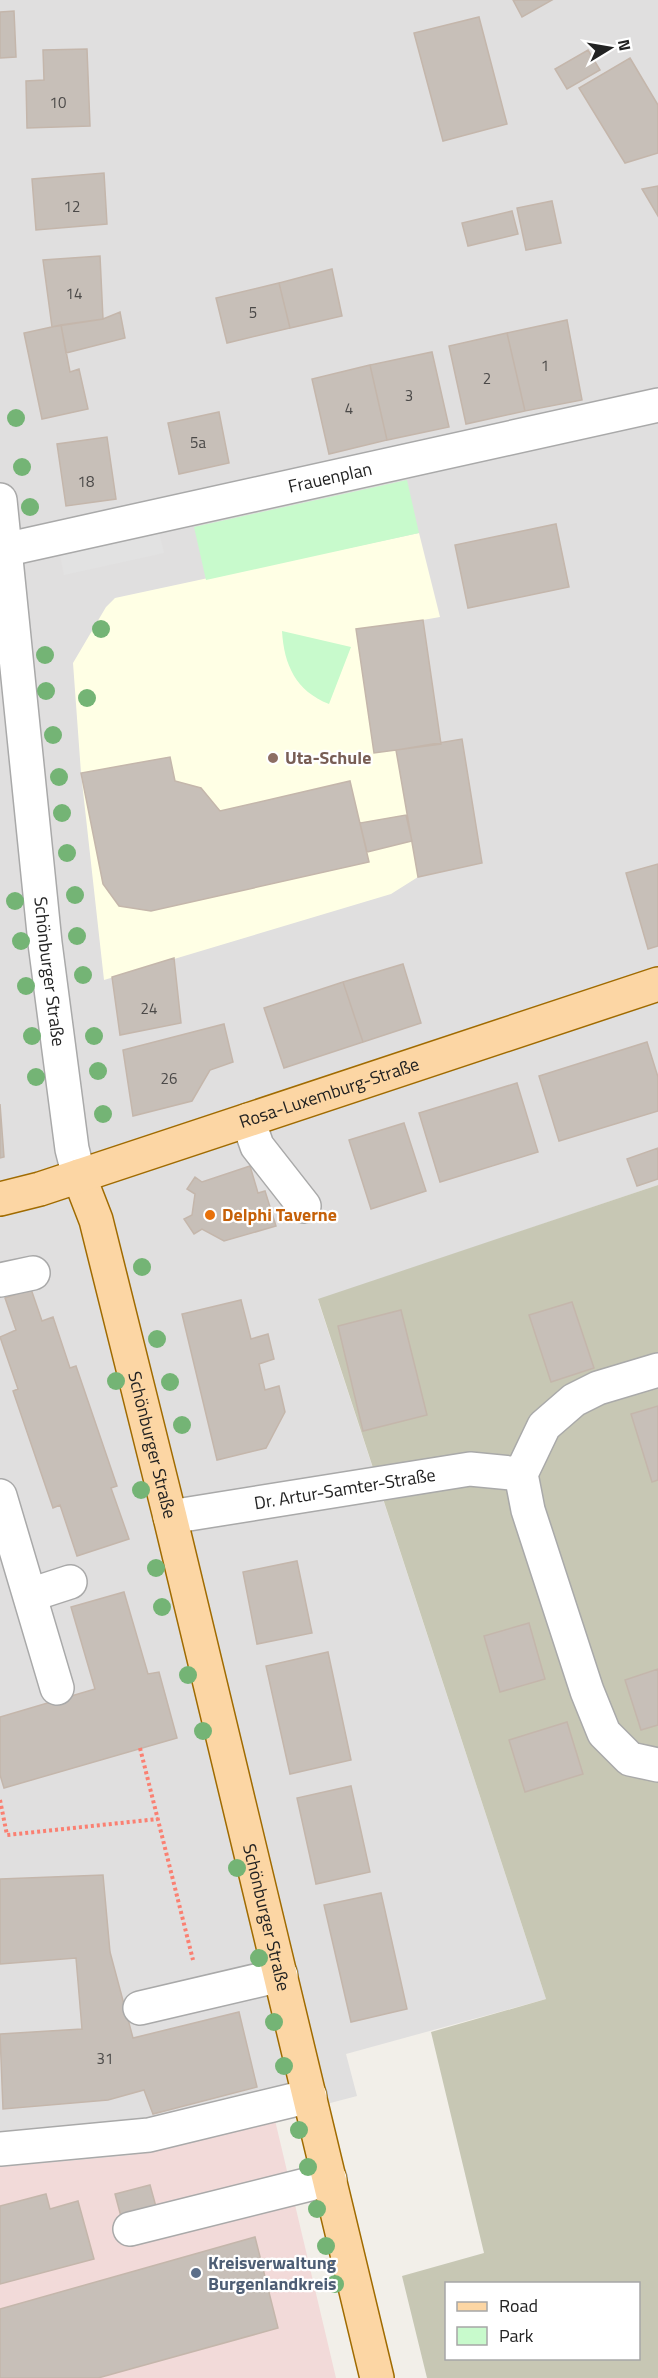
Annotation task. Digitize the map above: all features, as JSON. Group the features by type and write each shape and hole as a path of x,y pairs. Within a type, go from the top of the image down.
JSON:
{"main road":[{"name":"Rosa-Luxemburg-Straße","path":"0,1199 40,1189 658,984"},
{"name":"Schönburger Straße","path":"79,1176 96,1220 281,1975 330,2179 369,2376"}],"street":[{"name":"Frauenplan","path":"4,550 658,405"},
{"name":"Schönburger Straße","path":"0,500 46,955 72,1149 79,1176"},
{"path":"248,1120 257,1146 304,1206"},
{"path":"0,1280 33,1273"},
{"path":"658,1370 598,1388 574,1400 544,1426 521,1474 536,1533 587,1691 604,1733 630,1759 658,1765"},
{"name":"Dr. Artur-Samter-Straße","path":"170,1516 470,1469 521,1474"},
{"path":"0,1496 57,1688"},
{"path":"30,1595 70,1582"},
{"path":"140,2008 281,1975"},
{"path":"0,2149 149,2135 310,2096"},
{"path":"130,2229 330,2179"}],"path":[{"path":"140,1748 201,1993"},
{"path":"0,1800 7,1835 158,1819"}],"shaded area":[{"path":"0,0 658,0 658,1185 318,1300 546,1999 346,2054 357,2096 131,2155 0,2167"},
{"path":"158,529 164,553 64,575 59,550"},
{"name":"Uta-Schule","path":"419,533 440,617 423,620 441,743 462,739 482,863 418,877 391,894 104,980 81,773 73,663 106,607 115,598"},
{"path":"658,1185 658,2378 427,2378 402,2276 484,2253 431,2032 546,1999 318,1299"},
{"path":"274,2116 336,2378 0,2378 0,2167 131,2155"}],"green space":[{"path":"407,480 419,533 206,580 194,527"},
{"path":"282,631 351,647 329,704 308,692 294,675 286,655"}],"building":[{"path":"513,0 552,0 522,17"},
{"path":"14,11 16,57 0,58 0,12"},
{"path":"479,17 507,124 443,141 414,33"},
{"path":"87,49 90,126 27,128 26,81 44,80 43,50"},
{"path":"588,50 600,70 567,89 555,69"},
{"path":"630,58 658,105 658,153 625,163 579,88"},
{"path":"104,173 107,224 36,230 32,179"},
{"path":"658,186 658,216 642,189"},
{"path":"552,201 561,243 526,250 517,208"},
{"path":"512,211 518,234 468,246 462,223"},
{"path":"100,256 103,319 52,327 43,260"},
{"path":"332,269 342,316 290,328 279,283"},
{"path":"279,283 290,328 227,343 216,298"},
{"path":"120,312 125,338 66,353 61,325 103,319"},
{"path":"567,320 582,400 525,411 507,333"},
{"path":"61,325 70,372 79,369 88,409 42,419 24,333"},
{"path":"507,333 525,411 466,424 449,346"},
{"path":"432,352 449,427 387,440 370,365"},
{"path":"370,365 387,440 329,454 312,379"},
{"path":"219,412 229,463 179,474 168,423"},
{"path":"107,437 116,499 66,506 57,444"},
{"path":"556,524 569,587 468,608 455,545"},
{"path":"423,620 441,744 374,753 356,629"},
{"path":"462,739 482,863 418,877 396,750"},
{"path":"170,757 175,781 201,788 220,811 350,781 369,862 151,911 119,906 103,884 81,773"},
{"path":"406,815 412,841 367,852 360,823"},
{"path":"658,864 658,946 648,949 626,873"},
{"path":"174,958 181,1023 120,1035 112,977"},
{"path":"403,964 421,1023 363,1042 343,982"},
{"path":"343,982 363,1042 284,1068 264,1008"},
{"path":"224,1024 233,1062 210,1070 192,1101 133,1116 123,1050"},
{"path":"647,1042 658,1077 658,1111 559,1141 539,1076"},
{"path":"517,1083 538,1152 440,1182 419,1113"},
{"path":"0,1104 4,1157 0,1158"},
{"path":"404,1123 426,1191 371,1209 349,1140"},
{"path":"658,1148 658,1179 637,1186 627,1159"},
{"path":"250,1166 258,1193 265,1191 276,1226 224,1241 202,1229 194,1234 184,1219 192,1215 195,1194 187,1189 195,1177 202,1182"},
{"path":"31,1289 42,1321 53,1317 70,1368 76,1366 117,1486 111,1488 129,1539 77,1556 60,1505 53,1508 13,1391 18,1389 0,1337 16,1330 5,1298"},
{"path":"241,1300 251,1339 268,1334 274,1359 259,1364 265,1390 279,1386 285,1412 266,1448 217,1460 182,1314"},
{"path":"572,1302 594,1368 551,1382 529,1315"},
{"path":"401,1310 427,1415 363,1431 338,1326"},
{"path":"658,1406 658,1480 652,1482 631,1414"},
{"path":"297,1561 312,1633 257,1644 243,1572"},
{"path":"124,1592 148,1674 159,1672 177,1738 4,1788 0,1775 0,1717 95,1689 71,1607"},
{"path":"529,1623 545,1679 500,1692 484,1636"},
{"path":"328,1652 351,1760 290,1774 266,1666"},
{"path":"658,1669 658,1725 641,1730 625,1680"},
{"path":"567,1722 583,1774 525,1792 509,1740"},
{"path":"351,1786 370,1872 316,1884 297,1798"},
{"path":"103,1875 110,1952 133,2038 239,2012 257,2087 153,2114 144,2090 108,2100 3,2109 0,2034 82,2029 76,1958 0,1964 0,1879"},
{"path":"381,1893 407,2009 351,2022 324,1905"},
{"path":"150,2185 158,2214 123,2224 115,2194"},
{"path":"46,2194 50,2209 78,2201 94,2259 0,2284 0,2206"},
{"name":"Kreisverwaltung Burgenlandkreis","path":"255,2237 278,2328 98,2378 0,2378 0,2309"}],"place":[{"name":"Uta-Schule","path":"273,758"},
{"name":"Delphi Taverne","path":"210,1215"},
{"name":"Kreisverwaltung Burgenlandkreis","path":"196,2273"}]}
